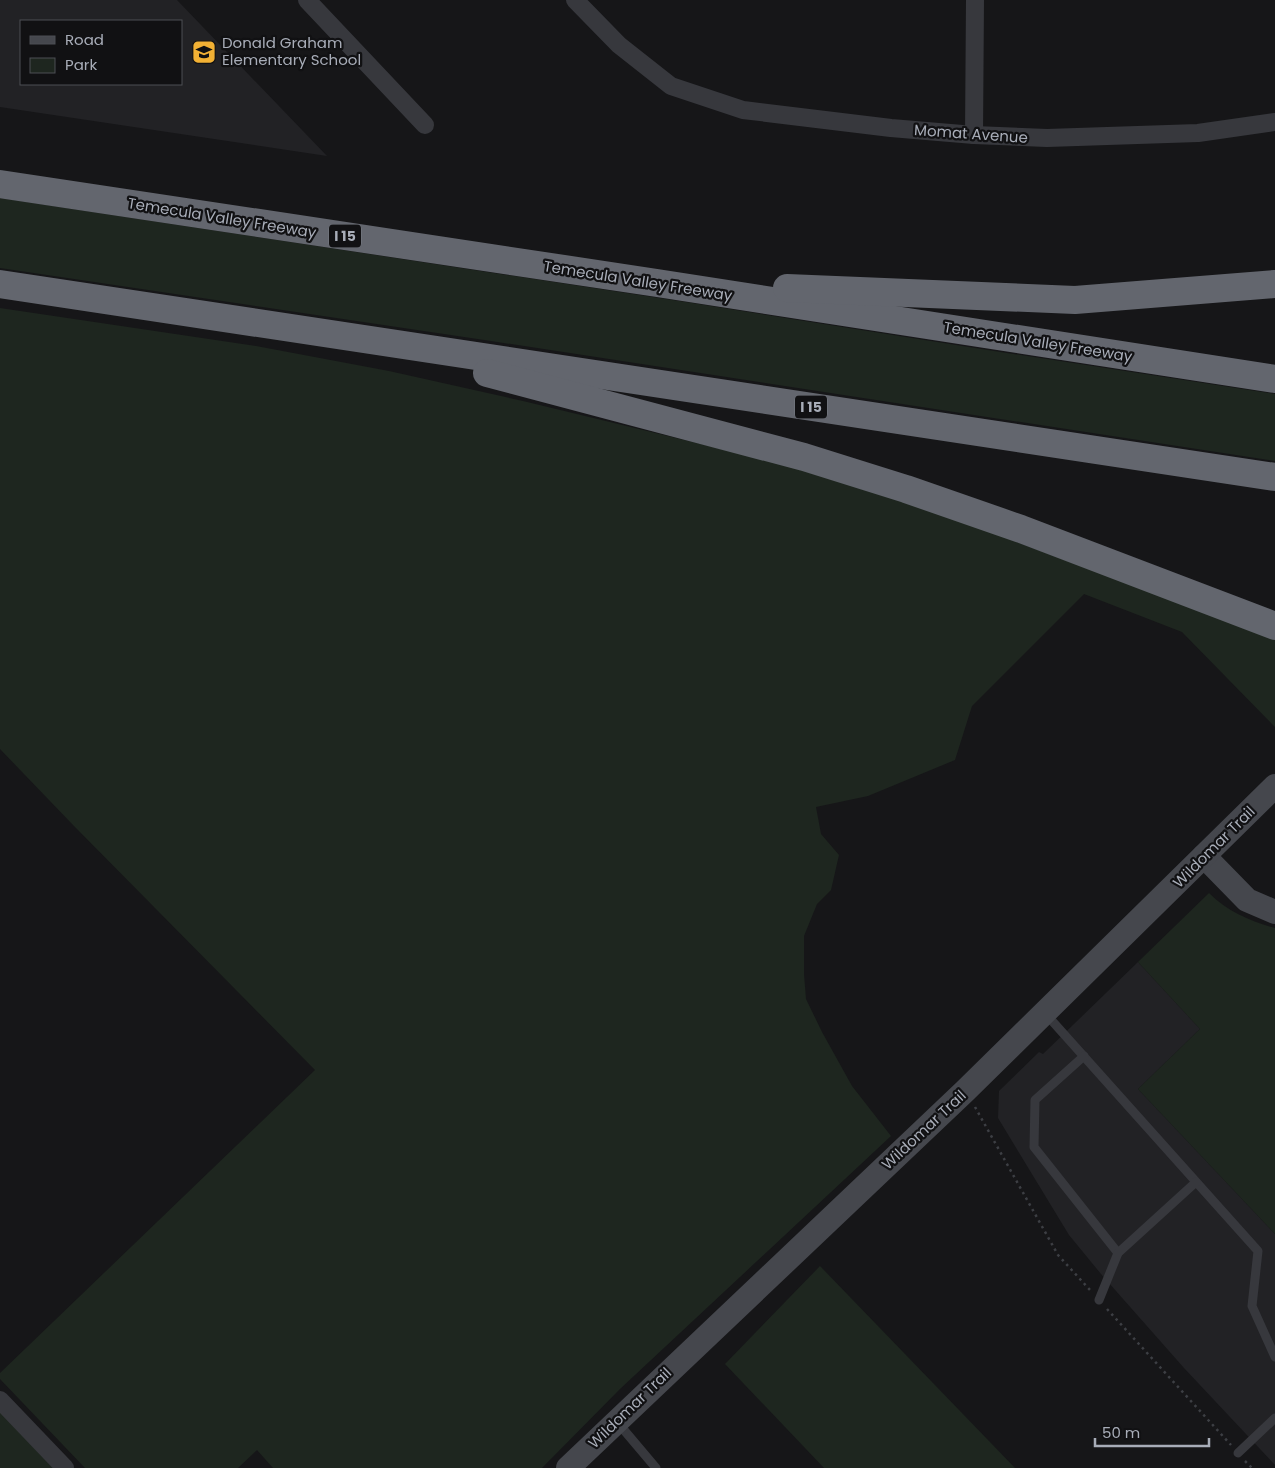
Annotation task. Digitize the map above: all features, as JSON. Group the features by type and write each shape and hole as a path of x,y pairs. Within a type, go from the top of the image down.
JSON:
{"highway":[{"name":"Temecula Valley Freeway","path":"0,184 1275,379"},
{"path":"657,283 1075,300 1275,284"},
{"name":"I 15","path":"0,284 1275,477"},
{"path":"348,336 804,457 906,489 1021,529 1275,626"}],"main road":[{"name":"Wildomar Trail","path":"568,1468 965,1091 1275,786"},
{"path":"1204,856 1247,900 1275,912"}],"street":[{"path":"307,0 425,125"},
{"name":"Momat Avenue","path":"576,0 619,45 671,86 743,110 974,136 1047,138 1198,133 1275,122"},
{"path":"974,136 975,0"},
{"path":"0,1400 65,1468"}],"lane":[{"path":"1045,1012 1258,1251 1252,1306 1275,1357"},
{"path":"1084,1056 1035,1100 1034,1146 1118,1253"},
{"path":"1099,1300 1118,1253 1196,1182"},
{"path":"1238,1453 1275,1418"},
{"path":"616,1421 656,1468"}],"shaded area":[{"name":"Donald Graham Elementary School","path":"0,0 177,0 327,156 0,107"},
{"path":"1138,962 1200,1029 1138,1089 1275,1234 1275,1465 1184,1368 1069,1235 998,1118 999,1091 1039,1052 1043,1054"}],"green space":[{"path":"0,198 1275,394 1275,461 0,268"},
{"path":"0,308 256,346 389,371 523,401 784,464 888,494 1275,638 1275,727 1182,632 1084,594 972,706 955,760 868,796 816,807 821,834 839,855 831,890 817,904 804,936 806,999 852,1086 891,1136 620,1389 542,1468 273,1468 257,1450 238,1468 85,1468 0,1379 0,1373 315,1070 0,749"},
{"path":"1209,893 1224,906 1240,915 1275,928 1275,1234 1138,1089 1200,1029 1138,962"},
{"path":"820,1266 1015,1468 824,1468 725,1364"},
{"path":"0,1412 53,1468 0,1468"}],"place":[{"name":"Donald Graham Elementary School","path":"204,52"}]}
